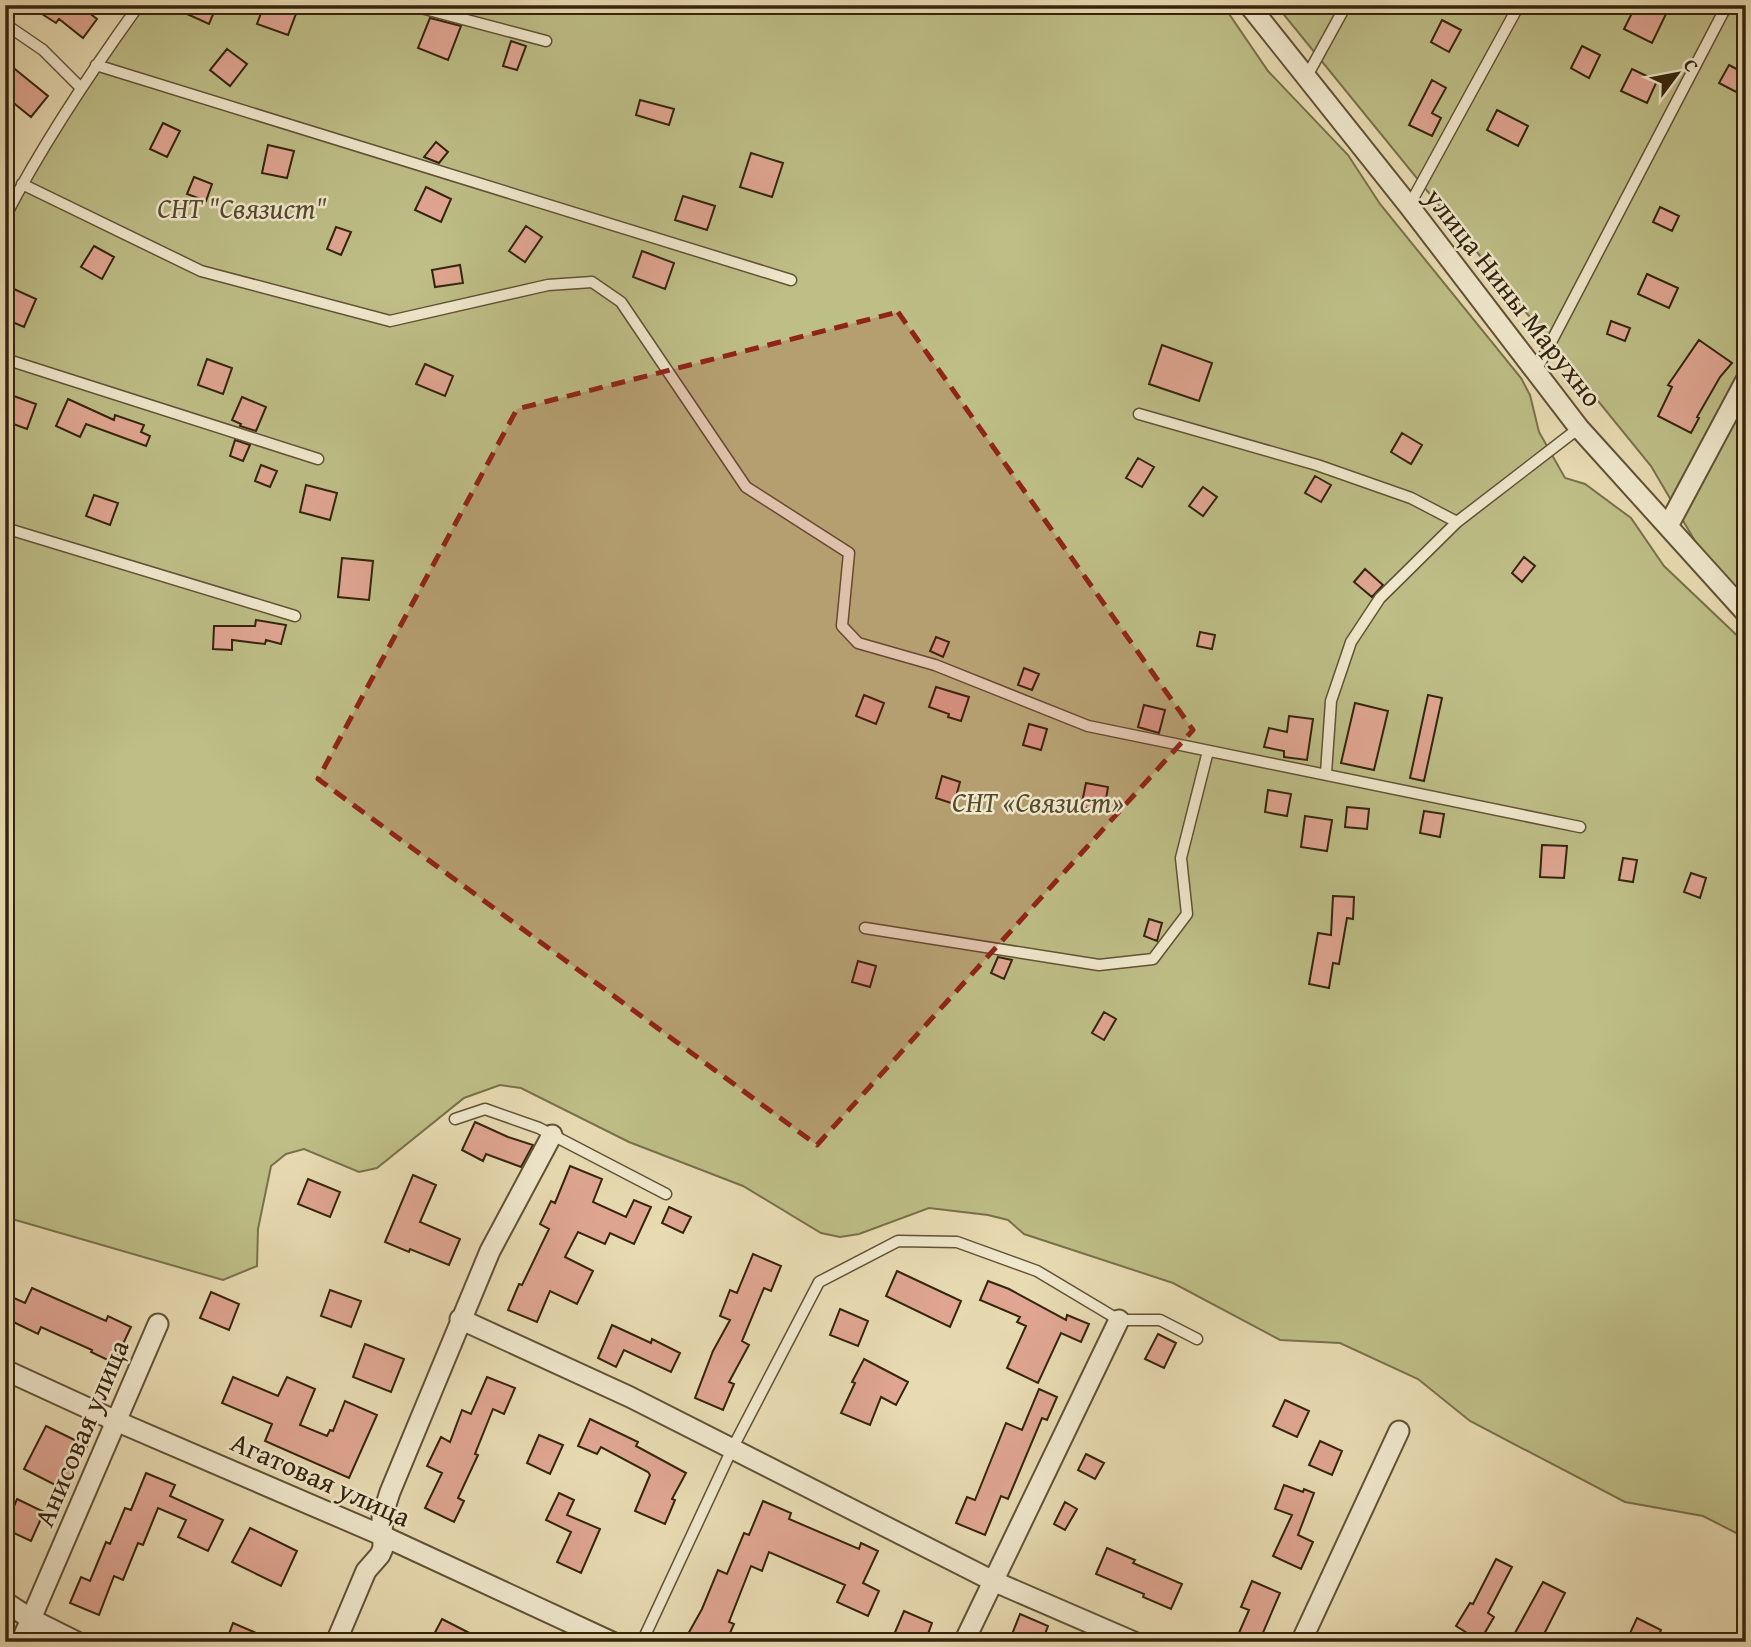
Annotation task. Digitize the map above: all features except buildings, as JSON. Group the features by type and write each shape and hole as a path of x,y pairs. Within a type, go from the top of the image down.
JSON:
{"street":[{"name":"улица Нины Марухно","path":"1249,5 1409,206 1579,428 1746,612"},
{"path":"1668,526 1746,380"},
{"path":"336,1642 362,1579 383,1548 382,1517 390,1492 460,1319 490,1251 552,1135"},
{"path":"460,1319 630,1397 993,1581 1134,1642"},
{"path":"964,1642 1119,1320"},
{"name":"Анисовая улица","path":"21,1642 158,1324"},
{"name":"Агатовая улица","path":"5,1370 381,1535 612,1642"},
{"path":"1301,1642 1399,1431"},
{"path":"5,1602 31,1619 77,1642"}],"lane":[{"path":"5,217 8,203 96,65 139,5"},
{"path":"410,5 546,41"},
{"path":"1307,76 1346,5"},
{"path":"1409,206 1519,5"},
{"path":"1535,372 1727,5"},
{"path":"5,24 43,50 81,88"},
{"path":"96,65 791,280"},
{"path":"22,184 201,271 390,321 548,285 592,282 621,302 746,487 849,553 842,626 858,643 935,665 1088,726 1580,827"},
{"path":"5,359 318,458"},
{"path":"1139,414 1317,465 1411,498 1457,522"},
{"path":"1325,774 1331,701 1351,642 1380,598 1457,522 1579,428"},
{"path":"5,528 295,616"},
{"path":"864,928 1099,965 1153,959 1187,914 1181,858 1208,751"},
{"path":"455,1119 485,1109 552,1135 666,1194"},
{"path":"642,1642 732,1449 819,1282 898,1241 957,1242 1037,1271 1119,1320 1160,1320 1197,1339"}],"highlighted area":[{"path":"898,312 1193,730 817,1145 318,779 517,409"}],"green space":[{"path":"140,5 1223,5 1268,71 1348,155 1380,204 1521,378 1530,395 1539,432 1565,478 1585,484 1631,518 1664,566 1746,644 1746,1538 1703,1516 1625,1502 1470,1421 1418,1379 1340,1343 1280,1340 1173,1283 1024,1234 1008,1220 929,1208 859,1234 840,1237 821,1233 743,1186 629,1142 521,1088 500,1085 464,1098 377,1168 359,1172 304,1149 286,1154 271,1166 258,1229 257,1266 223,1280 5,1217 5,211 109,38"},
{"path":"1276,5 1746,5 1746,628 1651,466"}],"park label":[{"name":"СНТ \"Связист\"","path":"242,208"},
{"name":"СНТ «Связист»","path":"1038,802"}]}
